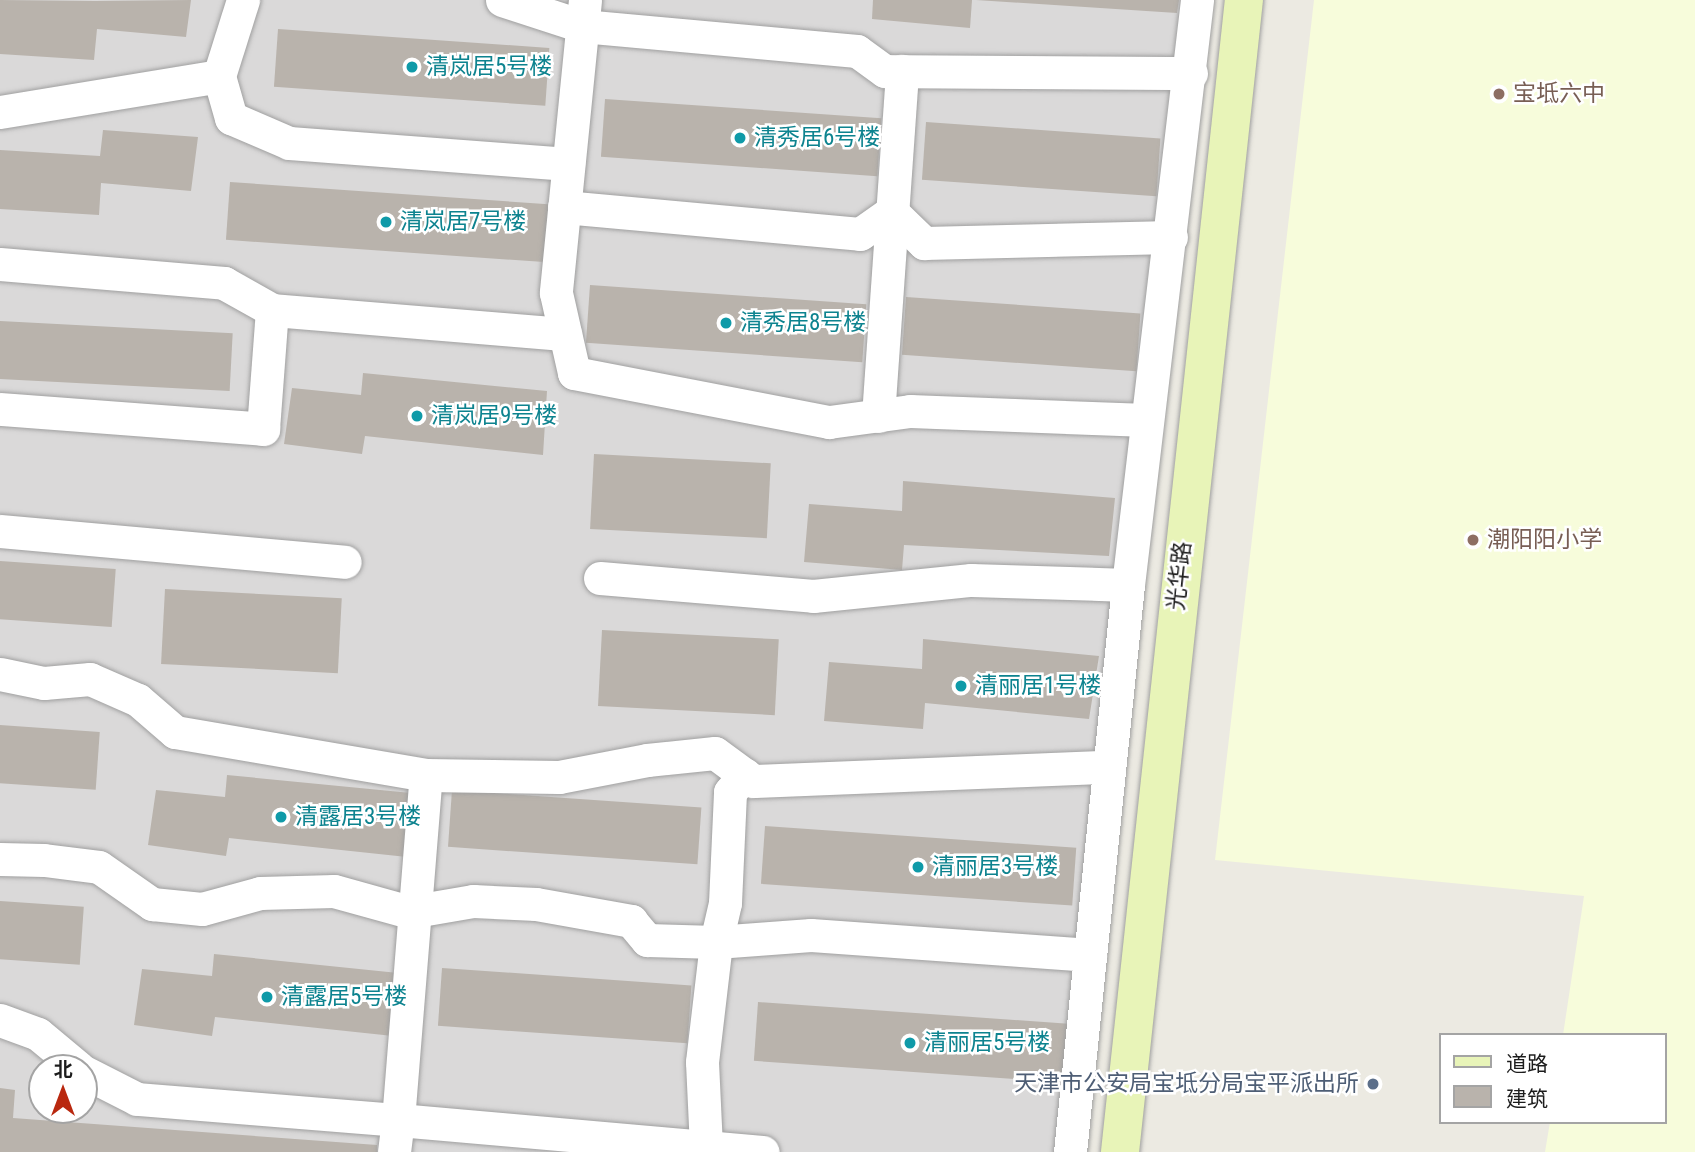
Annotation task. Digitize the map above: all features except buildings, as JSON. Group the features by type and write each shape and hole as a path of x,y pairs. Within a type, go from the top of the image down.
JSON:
{"street":[{"path":"243,0 219,76 231,117 289,143 568,164"},
{"path":"502,0 857,51 885,71 1191,73"},
{"path":"1070,1152 1128,586 1198,0"},
{"name":"光华路","path":"1121,1152 1244,0"},
{"path":"584,13 556,293 574,373 829,422 910,411 1147,420"},
{"path":"878,416 902,71"},
{"path":"0,112 219,76"},
{"path":"564,208 860,234 892,212"},
{"path":"892,212 924,243 1171,237"},
{"path":"0,264 224,283 272,310 565,334"},
{"path":"0,409 263,429 272,310"},
{"path":"0,531 345,562"},
{"path":"600,578 813,596 971,580 1128,586"},
{"path":"0,674 44,683 90,680 138,700 176,732 426,775 559,777 647,760 715,753 753,781 1109,767"},
{"path":"396,1136 426,775"},
{"path":"706,1147 702,1062 716,942 725,903 730,792 745,775"},
{"path":"0,859 44,860 99,867 152,904 202,909 260,893 334,891 409,912 472,901 536,904 631,921 647,940 716,942 811,935 1090,956"},
{"path":"0,1020 38,1034 62,1054"},
{"path":"98,1079 137,1099 396,1136 706,1147 763,1152"}],"shaded area":[{"path":"0,0 1207,0 1072,1152 0,1152"},
{"name":"潮阳阳小学","path":"1314,0 1695,0 1695,1152 1545,1152 1550,1124 1667,1124 1667,1033 1563,1033 1584,896 1215,860"}],"place":[{"name":"清岚居5号楼","path":"412,67"},
{"name":"宝坻六中","path":"1499,94"},
{"name":"清秀居6号楼","path":"740,138"},
{"name":"清岚居7号楼","path":"386,222"},
{"name":"清秀居8号楼","path":"726,323"},
{"name":"清岚居9号楼","path":"417,416"},
{"name":"潮阳阳小学","path":"1473,540"},
{"name":"清丽居1号楼","path":"961,686"},
{"name":"清露居3号楼","path":"281,817"},
{"name":"清丽居3号楼","path":"918,867"},
{"name":"清露居5号楼","path":"267,997"},
{"name":"清丽居5号楼","path":"910,1043"},
{"name":"天津市公安局宝坻分局宝平派出所","path":"1373,1084"}]}
